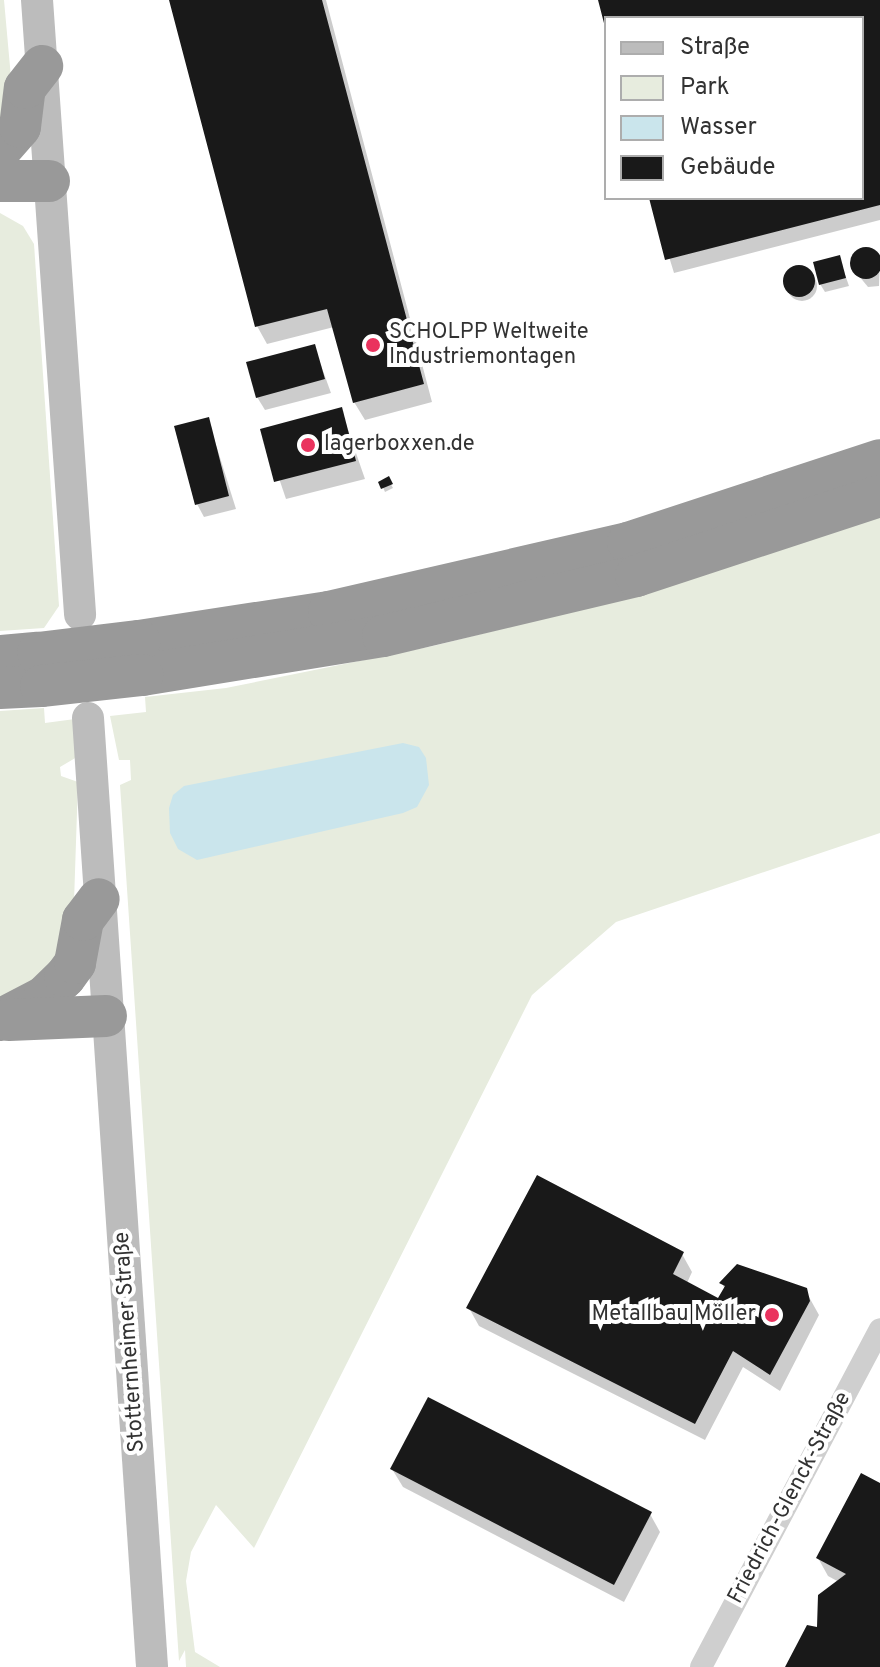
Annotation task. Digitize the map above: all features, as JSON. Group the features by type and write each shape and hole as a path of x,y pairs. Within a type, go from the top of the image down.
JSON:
{"highway":[{"path":"0,150 20,127 25,88 42,66"},
{"path":"0,181 49,181"},
{"path":"141,658 628,543 880,460"},
{"path":"0,688 26,665 383,636 636,576 880,496"},
{"path":"0,1020 44,997 65,977 75,963 83,920 99,899"},
{"path":"0,1020 106,1016"}],"main road":[{"path":"37,0 80,614"},
{"name":"Stotternheimer Straße","path":"88,718 152,1667"}],"street":[{"name":"Friedrich-Glenck-Straße","path":"701,1667 880,1329"}],"green space":[{"path":"0,0 4,0 13,100 0,129"},
{"path":"0,213 23,226 34,244 59,606 44,628 0,631"},
{"path":"880,517 880,833 616,922 532,995 254,1548 216,1505 191,1552 186,1581 195,1652 220,1667 186,1667 185,1650 179,1661 120,785 131,780 130,760 119,760 110,716 146,712 145,697 226,688 433,646 646,593"},
{"path":"44,708 45,723 75,719 77,757 60,767 61,776 78,782 73,932 56,971 0,1000 0,711"}],"water":[{"path":"403,743 419,747 426,758 429,785 417,807 403,813 197,860 178,849 170,833 169,808 173,795 184,786"}],"building":[{"path":"169,0 322,0 424,384 353,403 327,309 255,327"},
{"path":"598,0 880,0 880,205 665,260 650,200 864,200 864,16 604,16 604,23"},
{"path":"866,247 881,257 881,269 877,274 866,279 855,274 850,263 855,252"},
{"path":"840,255 846,278 819,285 813,262"},
{"path":"799,265 810,270 815,281 810,292 799,297 788,292 783,281 788,270"},
{"path":"315,344 325,379 256,398 246,362"},
{"name":"lagerboxxen.de","path":"342,407 356,461 274,482 260,429"},
{"path":"209,417 229,496 195,505 174,426"},
{"path":"389,476 393,484 381,489 378,482"},
{"path":"537,1175 684,1252 673,1274 718,1298 725,1286 719,1283 737,1264 807,1288 810,1301 770,1375 733,1351 695,1424 466,1308"},
{"path":"428,1397 652,1512 614,1585 390,1469"},
{"path":"861,1473 880,1483 880,1667 785,1667 807,1625 817,1627 818,1595 846,1574 816,1558"}],"place":[{"name":"SCHOLPP Weltweite Industriemontagen","path":"373,345"},
{"name":"lagerboxxen.de","path":"308,445"},
{"name":"Metallbau Möller","path":"772,1315"}]}
